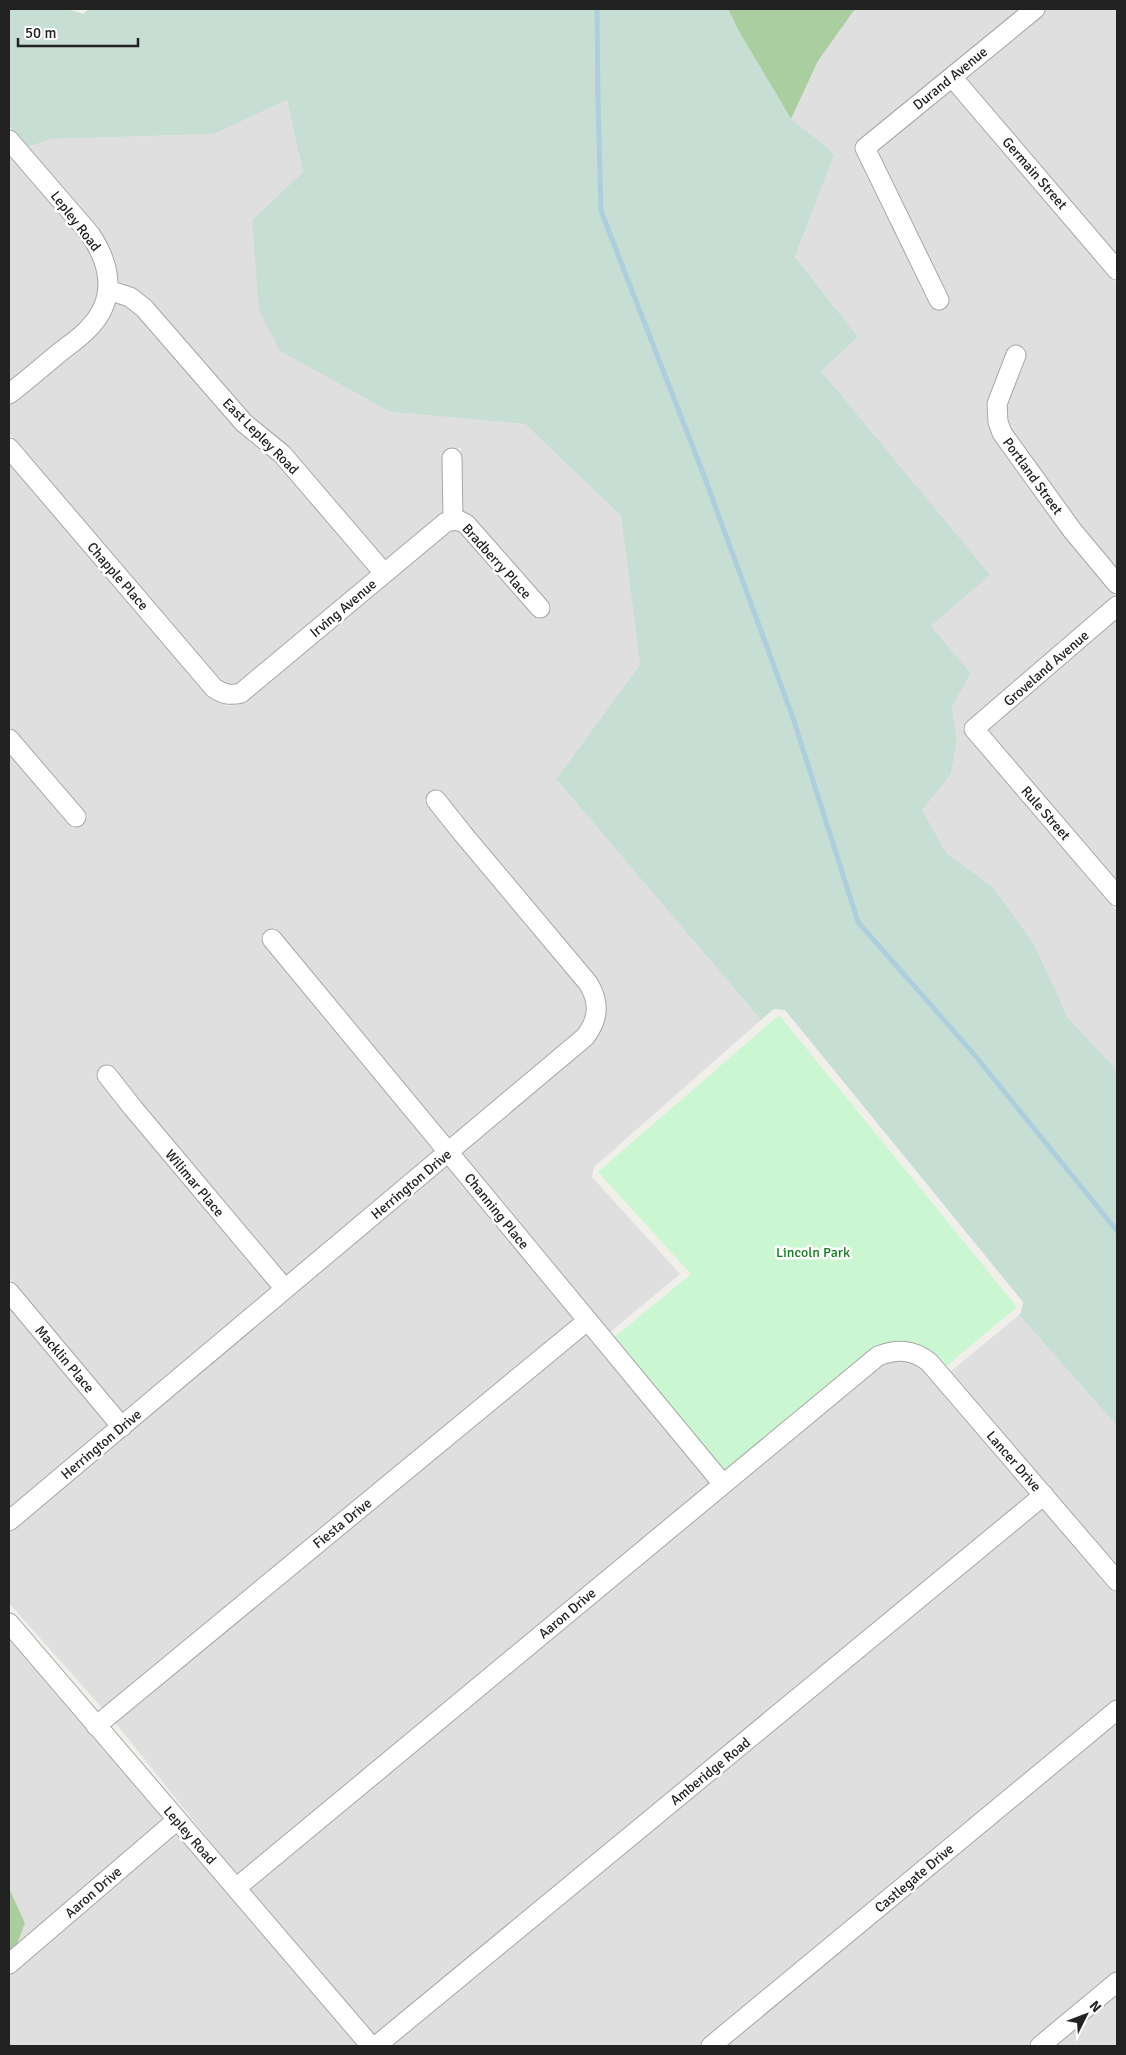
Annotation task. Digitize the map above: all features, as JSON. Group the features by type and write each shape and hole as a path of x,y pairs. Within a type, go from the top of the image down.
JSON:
{"street":[{"name":"Durand Avenue","path":"940,300 865,148 1035,9"},
{"name":"Germain Street","path":"952,77 1117,270"},
{"name":"Lepley Road","path":"9,140 90,234 105,260 108,278 108,290 100,314 89,328 9,394"},
{"name":"East Lepley Road","path":"108,290 130,297 144,308 244,423 282,454 384,573"},
{"name":"Portland Street","path":"1016,355 997,404 998,422 1011,447 1072,530 1117,584"},
{"name":"Chapple Place","path":"9,448 214,688 222,694 232,695"},
{"name":"Bradberry Place","path":"452,458 453,520 466,524 540,608"},
{"name":"Irving Avenue","path":"232,695 241,693 446,522 453,520"},
{"name":"Groveland Avenue","path":"974,729 1117,606"},
{"name":"Rule Street","path":"974,729 1117,896"},
{"path":"9,739 76,817"},
{"name":"Herrington Drive","path":"9,1521 586,1037 592,1029 597,1015 597,1001 588,982 436,800"},
{"name":"Channing Place","path":"272,939 723,1484"},
{"name":"Wilimar Place","path":"107,1075 285,1289"},
{"name":"Macklin Place","path":"9,1292 122,1427"},
{"name":"Fiesta Drive","path":"96,1726 587,1321"},
{"name":"Aaron Drive","path":"236,1888 878,1356 891,1351 904,1350"},
{"name":"Lancer Drive","path":"904,1350 920,1355 929,1362 1117,1581"},
{"name":"Amberidge Road","path":"376,2046 1044,1495"},
{"name":"Lepley Road","path":"9,1623 371,2046"},
{"name":"Castlegate Drive","path":"710,2046 1117,1710"},
{"name":"Aaron Drive","path":"9,1964 177,1820"},
{"path":"1040,2046 1117,1982"}],"shaded area":[{"path":"855,9 1022,9 853,147 863,159 950,89 1117,284 1117,569 1074,518 1060,529 1116,597 962,729 1117,911 1117,1070 1068,1018 1034,944 993,887 946,853 921,810 951,774 957,741 952,707 971,673 931,626 989,575 820,371 858,337 795,257 834,155 791,119 818,61"},
{"path":"1047,9 1117,9 1117,256 964,77"},
{"path":"287,100 303,172 252,220 391,412 525,424 621,516 640,665 556,779 761,1020 594,1167 592,1177 680,1274 609,1333 461,1153 600,1030 605,1017 605,998 595,976 438,788 424,800 580,988 588,1004 588,1015 580,1032 451,1140 301,962 275,927 260,938 287,974 437,1152 287,1277 109,1063 95,1074 126,1114 273,1289 123,1414 9,1277 9,753 74,829 88,817 9,725 9,462 207,694 217,701 224,703 225,706 238,705 239,702 453,529 460,531 538,620 552,608 473,517 462,512 461,448 444,451 444,514 386,561 251,417 151,301 134,289 117,283 114,258 108,243 27,147 53,139 214,134"},
{"path":"9,154 83,240 92,254 99,280 93,310 83,323 9,384"},
{"path":"114,301 138,314 275,460 372,573 238,685 227,685 220,681 9,433 9,405 94,335"},
{"path":"1117,617 1117,882 987,729"},
{"path":"447,1165 575,1321 103,1709 9,1603 9,1532"},
{"path":"9,1306 109,1426 9,1511"},
{"path":"1019,1315 1117,1426 1117,1566 950,1372"},
{"path":"585,1333 710,1484 238,1876 114,1721"},
{"path":"902,1359 915,1363 922,1368 1032,1495 375,2037 248,1888 881,1364"},
{"path":"1042,1507 1117,1595 1117,1700 698,2046 388,2046"},
{"path":"9,1637 164,1820 16,1947 25,1923 9,1888"},
{"path":"1117,1720 1117,1971 1027,2046 723,2046"},
{"path":"175,1832 358,2046 9,2046 9,1974"},
{"path":"1117,1992 1117,2046 1052,2046"}],"green space":[{"path":"9,9 68,9 83,14 89,9 728,9 739,32 791,119 834,155 795,257 858,337 821,371 990,575 931,626 971,673 952,707 957,741 951,774 922,810 946,853 993,887 1034,944 1068,1018 1117,1070 1117,1426 1019,1315 1023,1302 785,1010 774,1009 761,1020 556,779 640,665 621,516 525,424 391,412 280,351 259,310 252,220 303,172 287,100 214,134 53,139 27,147 9,126"},
{"path":"728,9 855,9 818,61 791,119 739,32"},
{"name":"Lincoln Park","path":"779,1015 1017,1307 938,1373 891,1351 723,1484 606,1344 691,1274 598,1172"},
{"path":"9,1888 25,1923 16,1947 9,1953"}],"waterway":[{"path":"597,9 601,211 703,473 793,718 858,922 973,1053 1117,1231"}]}
